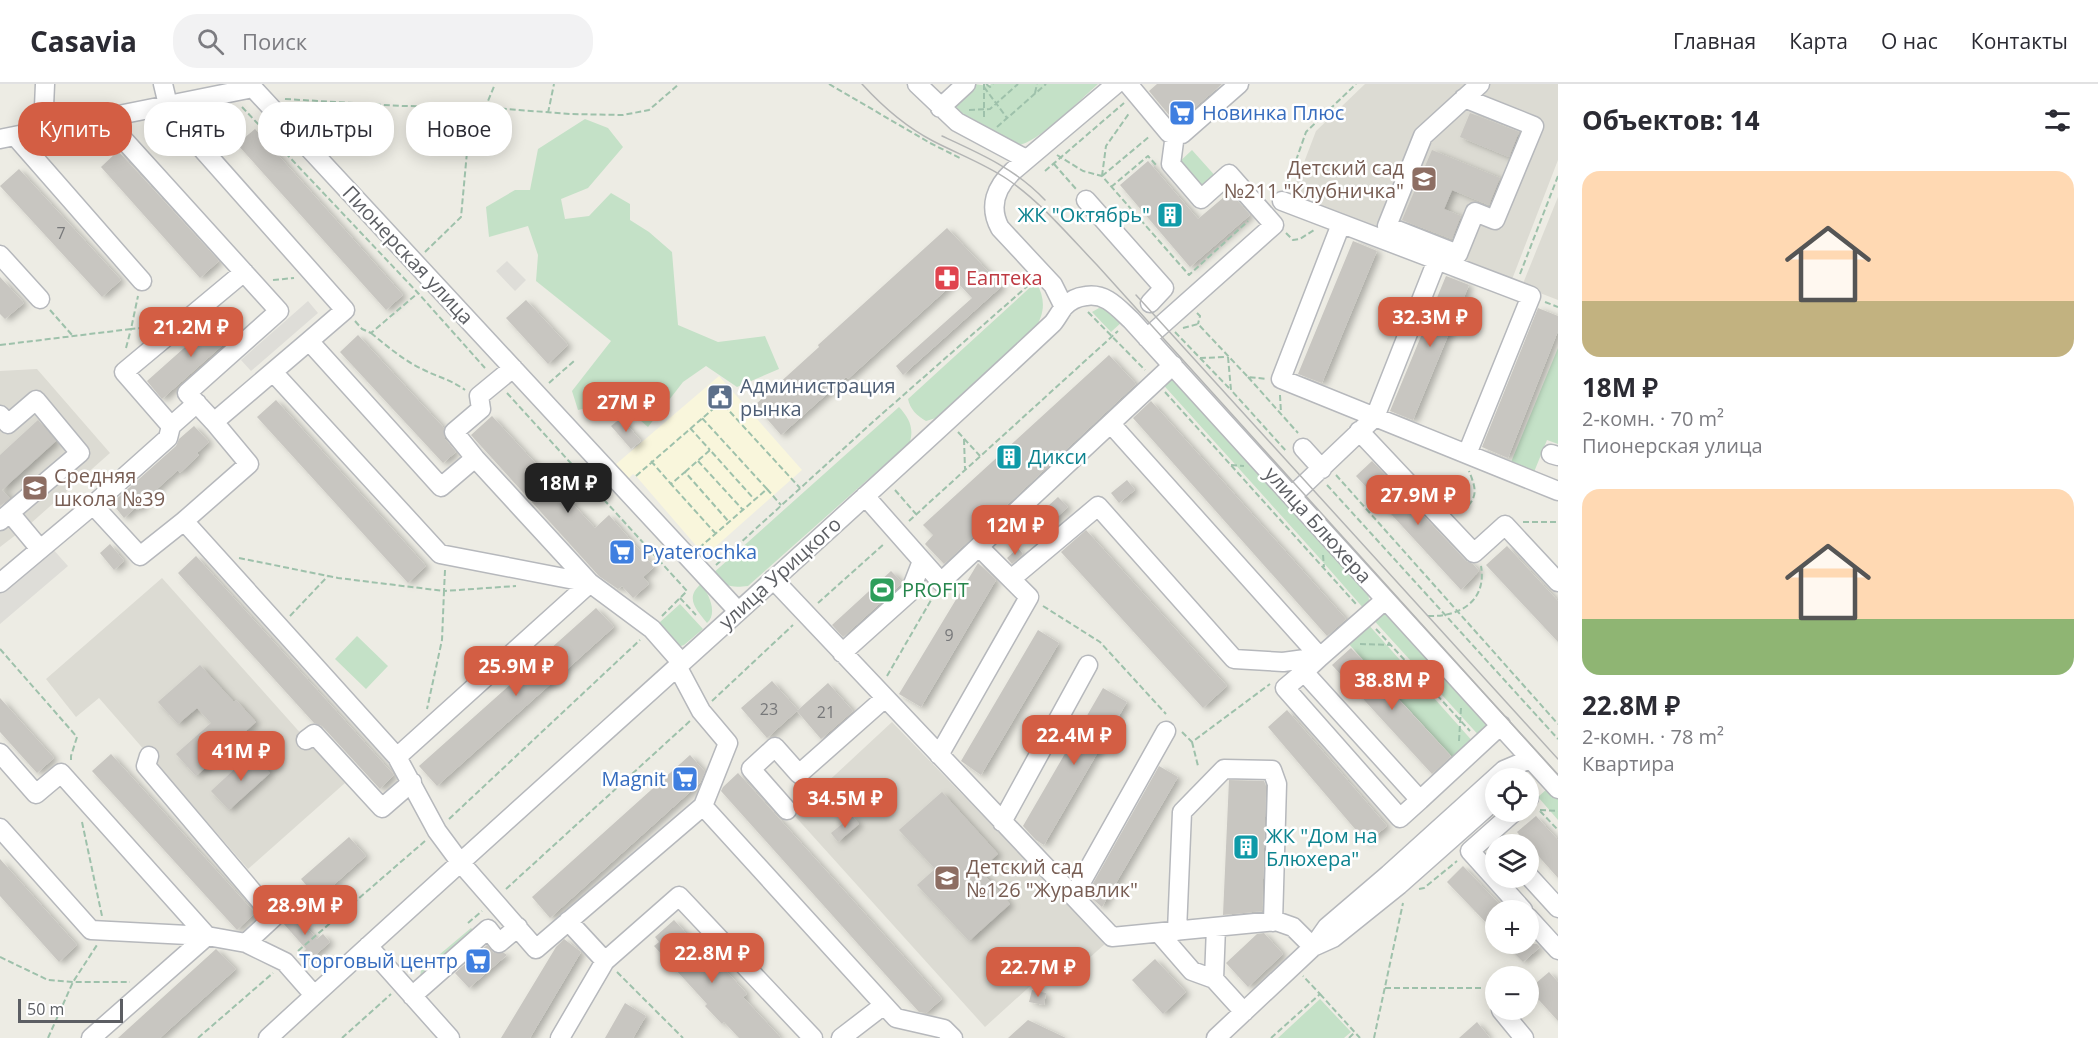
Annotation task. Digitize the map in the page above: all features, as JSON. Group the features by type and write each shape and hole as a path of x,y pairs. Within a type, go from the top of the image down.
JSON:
{"street":[{"path":"44,102 45,84"},
{"path":"163,84 166,102"},
{"path":"917,84 957,122 1026,159"},
{"path":"940,108 966,84"},
{"path":"1064,307 1053,285 1000,228 996,220 994,197 1005,178 1116,84"},
{"path":"1132,89 1169,130 1182,134 1239,84"},
{"path":"1464,98 1534,126 1496,220 1475,212 1458,254 1387,226 1423,136 1464,98 1480,84"},
{"path":"181,102 253,88 261,97"},
{"name":"Пионерская улица","path":"261,97 537,394 629,481 688,558 738,611"},
{"path":"1147,338 1274,225 1229,174 1201,200 1171,164 1169,130"},
{"path":"7,138 142,281"},
{"path":"93,505 140,556 249,464 187,393 279,311 132,149"},
{"path":"210,156 345,310 214,422"},
{"path":"1086,200 1182,307"},
{"path":"1282,201 1531,297 1467,454"},
{"path":"1338,223 1281,379 1467,454 1557,487"},
{"path":"0,255 40,299"},
{"path":"1292,496 1375,417 1437,260"},
{"path":"171,426 124,372 248,277"},
{"path":"1150,303 1164,288"},
{"name":"улица Блюхера","path":"1064,307 1073,299 1097,294 1109,300 1173,365 1558,789"},
{"name":"улица Урицкого","path":"268,1038 865,496 1053,323 1064,307"},
{"path":"309,341 441,487 476,458"},
{"path":"865,496 941,582 1173,365"},
{"path":"513,368 479,396 481,409 454,432 590,583 652,629 679,664 701,711 787,810"},
{"path":"273,372 440,555 590,583"},
{"path":"0,415 8,424 36,400 80,453 5,517 40,549"},
{"path":"0,583 168,438 171,426 197,403"},
{"path":"1111,424 1320,657"},
{"path":"1359,431 1474,553 1505,525 1558,582"},
{"path":"1298,447 1321,469"},
{"path":"1011,579 1098,506 1234,659 1283,662 1320,657"},
{"path":"184,521 397,756 437,831 460,862 536,949 703,806 728,743"},
{"path":"939,755 1029,597 980,547"},
{"path":"842,653 910,592 922,561"},
{"path":"773,579 1112,937 1273,922 1293,927 1313,947"},
{"path":"397,756 590,583"},
{"path":"1385,600 1285,688 1400,818 1501,725"},
{"path":"1002,822 1088,664"},
{"path":"1304,672 1420,800"},
{"path":"751,769 776,747 799,774 882,694"},
{"path":"1074,895 1172,726"},
{"path":"306,740 314,734 382,808 412,782"},
{"path":"0,753 36,794 61,773 207,936"},
{"path":"149,756 146,766 274,917 246,943"},
{"path":"1524,768 1530,759"},
{"path":"1402,886 1504,770 1530,759"},
{"path":"1244,1012 1214,979 1192,971 1168,932 1182,812 1224,769 1272,770 1277,784 1273,922"},
{"path":"703,806 896,1018 944,1029 953,1038"},
{"path":"1216,1038 1313,947 1333,938 1402,886 1485,809"},
{"path":"0,828 91,930 207,936 246,943 285,962 314,995"},
{"path":"1485,844 1470,851 1514,900"},
{"path":"1539,887 1558,908"},
{"path":"560,1038 605,961 679,896 813,1038"},
{"path":"568,921 605,961"},
{"path":"407,990 488,929 499,943 518,927"},
{"path":"1214,979 1216,927"},
{"path":"1539,929 1558,950"},
{"path":"91,1038 207,936"},
{"path":"368,946 450,1038"},
{"path":"841,1038 884,1005"},
{"path":"1509,1020 1524,1038"}],"path":[{"path":"487,102 495,84"},
{"path":"548,113 554,84"},
{"path":"512,110 624,115 649,110 679,84"},
{"path":"830,84 930,143 962,159"},
{"path":"985,85 990,87 993,84"},
{"path":"968,110 990,109 1018,84"},
{"path":"1034,94 1037,84"},
{"path":"990,132 1046,84"},
{"path":"1282,201 1306,132 1356,84"},
{"path":"985,85 1007,118"},
{"path":"985,85 985,129"},
{"path":"1102,176 1106,146 1127,118 1135,102 1132,89"},
{"path":"1045,171 1132,89"},
{"path":"261,97 331,103 406,105"},
{"path":"246,110 418,293 687,591"},
{"path":"1102,176 1169,130"},
{"path":"1054,154 1083,171 1102,176 1189,275 1250,220"},
{"path":"371,333 418,293 420,268 430,246 461,217 467,156"},
{"path":"1111,187 1148,156 1162,173"},
{"path":"1054,164 1086,200"},
{"path":"1514,289 1558,176"},
{"path":"1274,225 1293,240 1300,239 1321,226 1338,223"},
{"path":"248,277 316,277"},
{"path":"0,345 131,328 142,281"},
{"path":"713,568 1032,282"},
{"path":"40,299 73,336"},
{"path":"345,310 362,329 371,333 399,355 422,369 451,380 479,396"},
{"path":"1086,310 1155,381 1362,611"},
{"path":"1198,324 1248,377 1298,447 1231,390 1173,330 1198,324"},
{"path":"468,923 1119,331"},
{"path":"1200,358 1228,357"},
{"path":"1228,357 1231,390"},
{"path":"537,394 574,361"},
{"path":"1248,377 1281,379"},
{"path":"629,481 721,402 800,488"},
{"path":"702,418 781,506"},
{"path":"690,428 755,500"},
{"path":"958,432 980,456"},
{"path":"964,439 965,469"},
{"path":"671,484 710,450"},
{"path":"1462,512 1476,495 1467,466 1467,454"},
{"path":"698,460 743,510"},
{"path":"651,461 716,534"},
{"path":"1321,469 1458,612 1558,724"},
{"path":"1321,469 1444,616 1558,739"},
{"path":"685,472 729,522"},
{"path":"688,558 767,489"},
{"path":"895,490 916,514"},
{"path":"1505,525 1524,522 1558,522"},
{"path":"1428,616 1444,616 1458,612 1479,594 1483,581 1479,558 1474,553"},
{"path":"215,554 328,576 444,591"},
{"path":"423,733 442,640 446,556"},
{"path":"280,627 328,576"},
{"path":"882,694 941,582"},
{"path":"1029,597 1100,642 1172,726 1192,742 1198,766"},
{"path":"680,598 696,615"},
{"path":"1376,628 1481,744"},
{"path":"1336,643 1391,645"},
{"path":"1192,742 1272,682"},
{"path":"1458,765 1462,683"},
{"path":"1553,719 1558,715"},
{"path":"1539,805 1558,811"},
{"path":"1539,809 1558,830"},
{"path":"1374,1038 1402,886 1424,888 1470,851"},
{"path":"48,1038 73,982 106,932"},
{"path":"0,957 48,980 154,982"},
{"path":"605,961 683,1038"},
{"path":"1293,966 1360,1038"},
{"path":"1385,988 1485,998"},
{"path":"342,1038 407,990"},
{"path":"1271,1038 1320,994"},
{"path":"1349,1038 1355,1032"}],"shaded area":[{"name":"Детский сад №211 \"Клубничка\"","path":"1365,84 1558,84 1558,160 1511,282 1290,199 1316,131"},
{"path":"1558,197 1558,300 1522,286"},
{"path":"507,261 526,280 515,291 496,271"},
{"path":"308,301 318,313 251,371 241,360"},
{"name":"Средняя школа №39","path":"37,369 110,453 30,524 0,547 0,371"},
{"path":"719,376 802,470 705,556 636,476 633,474 628,479 615,465"},
{"path":"51,547 68,566 0,624 0,593"},
{"path":"162,578 345,783 248,869 99,698 76,717 46,679"},
{"name":"Детский сад №126 \"Журавлик\"","path":"892,722 1106,943 1087,960 1060,959 985,1027 793,814"}],"green space":[{"path":"974,84 989,86 991,84 1098,84 1046,130 1035,138 1017,145 1009,144 990,135 947,106"},
{"path":"585,119 608,128 623,147 588,188 561,199 565,219 589,216 611,193 630,204 630,220 649,232 672,252 678,325 718,342 765,336 779,369 737,387 706,366 683,382 648,427 618,401 578,410 572,391 611,341 536,281 538,255 528,226 489,237 486,207 515,190 530,190 538,149"},
{"path":"1192,150 1218,179 1200,195 1175,166"},
{"path":"1036,282 1043,306 1034,330 936,418 926,421 917,414 910,406 908,399"},
{"path":"1099,308 1107,309 1123,321 1111,332 1092,312"},
{"path":"1558,348 1558,444 1547,440 1532,477 1509,467"},
{"path":"1167,370 1368,591 1369,600 1365,610 1158,379"},
{"path":"899,407 910,423 910,442 748,586 728,585 711,575"},
{"path":"701,584 707,593 712,609 707,623 696,609 693,599 693,594"},
{"path":"1382,603 1495,728 1483,740 1369,615"},
{"path":"680,604 703,629 684,645 678,647 660,630 660,622"},
{"path":"1367,623 1475,744 1456,761 1347,642"},
{"path":"357,636 388,666 366,689 335,659"},
{"path":"1548,788 1558,799 1558,820 1539,798"},
{"path":"471,928 477,934 420,978 421,970"},
{"path":"1320,999 1351,1032 1344,1038 1278,1038"}],"building":[{"name":"Новинка Плюс","path":"1157,84 1222,84 1178,122 1175,122 1149,91"},
{"path":"1470,113 1519,132 1509,157 1460,137"},
{"path":"255,129 258,132 258,156 279,156 403,295 386,310 246,154 246,136"},
{"path":"1432,150 1500,178 1489,205 1452,190 1444,209 1461,216 1452,239 1402,220"},
{"path":"113,156 123,156 219,261 200,278 101,167"},
{"name":"ЖК \"Октябрь\"","path":"1148,161 1198,219 1230,192 1250,215 1190,267 1120,185"},
{"path":"19,169 121,280 102,297 0,186"},
{"path":"947,228 1002,286 903,375 896,366 972,298 956,281 848,379 846,377 781,435 755,405"},
{"path":"1353,241 1377,251 1322,383 1298,374"},
{"path":"1446,276 1469,285 1413,420 1390,411"},
{"path":"0,277 24,303 5,319 0,314"},
{"path":"526,300 568,345 548,364 506,318"},
{"path":"1538,308 1558,316 1558,331 1508,458 1482,447"},
{"path":"220,316 235,334 162,399 147,381"},
{"path":"358,335 444,428 445,439 456,452 443,463 340,352"},
{"path":"1109,355 1136,384 944,564 925,544 933,535 923,525"},
{"path":"276,400 426,566 408,583 257,417"},
{"path":"1151,401 1346,619 1327,636 1133,418"},
{"path":"492,416 595,528 609,515 654,567 643,577 649,584 633,598 622,586 618,589 599,576 471,435"},
{"path":"621,418 641,441 631,449 611,426"},
{"path":"38,420 56,441 2,490 10,498 0,506 0,455"},
{"path":"194,426 209,442 180,473 178,470 138,510 135,508 124,518 112,503 176,446 179,439"},
{"path":"1372,461 1466,561 1473,564 1479,571 1461,590 1356,476"},
{"path":"1127,480 1135,490 1119,503 1111,493"},
{"path":"1058,497 1068,507 1036,536 1027,525"},
{"path":"1086,530 1227,686 1203,708 1061,552"},
{"path":"110,544 124,561 114,570 100,553"},
{"path":"1507,546 1558,601 1558,642 1486,565"},
{"path":"1018,548 1023,554 1012,564 1007,558"},
{"path":"196,556 394,775 380,789 322,726 314,723 178,573"},
{"path":"978,563 996,580 921,707 899,694"},
{"path":"891,571 902,582 900,585 843,637 832,625"},
{"path":"596,608 614,627 437,786 419,766"},
{"path":"1038,630 1059,643 981,775 961,761"},
{"path":"1351,648 1451,756 1432,774 1332,665"},
{"path":"200,665 256,722 196,776 176,754 211,723 197,708 178,724 158,702"},
{"path":"772,681 798,710 828,683 853,711 821,739 797,711 767,738 741,708"},
{"path":"1103,688 1127,702 1044,845 1023,826"},
{"path":"0,698 54,758 37,773 0,732"},
{"path":"1287,710 1387,826 1367,843 1268,727"},
{"path":"252,753 270,773 229,810 211,791"},
{"path":"111,754 255,913 237,930 92,771"},
{"path":"690,755 705,772 700,783 550,918 532,897"},
{"path":"1159,766 1178,777 1102,907 1087,894"},
{"path":"738,773 942,999 926,1013 919,1012 721,791"},
{"name":"ЖК \"Дом на Блюхера\"","path":"1229,780 1264,781 1266,786 1262,911 1223,915"},
{"path":"942,792 998,854 980,870 1010,904 969,941 917,885 935,869 899,830"},
{"path":"852,816 859,824 838,842 831,833"},
{"path":"1539,819 1558,840 1558,878 1539,857 1539,834 1519,834 1517,832 1529,822 1539,822"},
{"path":"349,837 366,856 318,899 301,879"},
{"path":"0,859 77,945 59,962 0,896"},
{"path":"1463,866 1495,900 1485,900 1485,922 1447,882"},
{"path":"291,910 317,939 323,934 330,942 310,960 303,952 306,949 283,923 285,915"},
{"path":"674,920 707,956 710,953 747,994 743,997 781,1038 739,1038 705,1006 707,1004 654,946 659,942 655,937"},
{"path":"1264,933 1283,954 1248,987 1226,963 1257,934"},
{"path":"564,939 581,952 530,1038 501,1038 556,947"},
{"name":"Торговый центр","path":"487,945 494,953 507,955 469,988 455,973"},
{"path":"216,949 236,969 160,1038 118,1038"},
{"path":"1515,954 1532,954 1523,962"},
{"path":"1155,959 1186,992 1163,1014 1132,980"},
{"path":"1549,972 1558,982 1558,1021 1539,1000 1539,980"},
{"path":"1032,990 1046,993 1044,1005 1029,1002"},
{"path":"625,1003 646,1016 633,1038 605,1038"},
{"path":"1028,1020 1066,1038 1008,1038"},
{"path":"1477,1022 1490,1038 1459,1038"}],"tram line":[{"path":"862,84 904,123 933,141 1007,179 1054,220 1558,775"},
{"path":"942,136 1022,179 1045,200"},
{"path":"1136,295 1558,759"}],"place":[{"name":"Новинка Плюс","path":"1182,113"},
{"name":"Детский сад №211 \"Клубничка\"","path":"1424,179"},
{"name":"ЖК \"Октябрь\"","path":"1170,215"},
{"name":"Еаптека","path":"947,278"},
{"name":"Администрация рынка","path":"720,397"},
{"name":"Дикси","path":"1009,457"},
{"name":"Средняя школа №39","path":"35,488"},
{"name":"Pyaterochka","path":"622,552"},
{"name":"PROFIT","path":"882,590"},
{"name":"Magnit","path":"685,779"},
{"name":"ЖК \"Дом на Блюхера\"","path":"1246,847"},
{"name":"Детский сад №126 \"Журавлик\"","path":"947,878"},
{"name":"Торговый центр","path":"478,961"}]}
